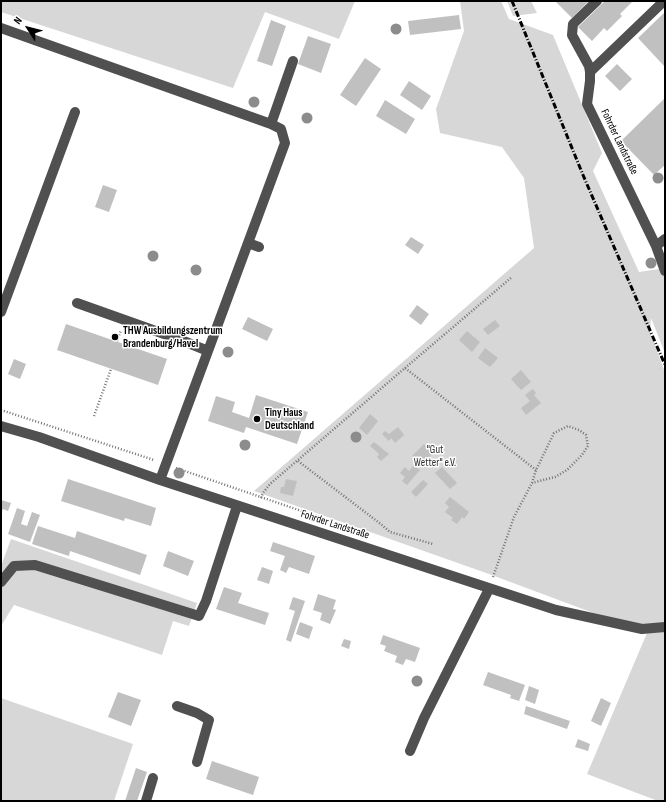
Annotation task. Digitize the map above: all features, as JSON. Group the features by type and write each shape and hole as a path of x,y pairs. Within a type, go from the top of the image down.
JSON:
{"street":[{"path":"590,72 589,66 572,35 573,24 597,1"},
{"path":"590,72 664,1"},
{"path":"1,28 281,128 285,143 160,480"},
{"path":"271,124 292,61"},
{"name":"Fohrder Landstraße","path":"590,72 587,104 656,246 665,271"},
{"path":"1,312 75,112"},
{"path":"656,246 665,239"},
{"path":"248,243 259,247"},
{"path":"77,303 208,351"},
{"name":"Fohrder Landstraße","path":"1,426 39,437 160,480 556,610 642,629 665,627"},
{"path":"1,582 14,566 35,565 199,616 206,601 238,506"},
{"path":"410,751 424,718 489,589"},
{"path":"177,706 197,713 209,720 197,762"},
{"path":"146,801 153,778"}],"path":[{"path":"256,512 263,493 270,484 512,277"},
{"path":"117,341 119,334"},
{"path":"94,416 112,368"},
{"path":"405,368 536,470"},
{"path":"1,410 166,464 358,530"},
{"path":"489,589 514,517 532,483 536,470 554,433 568,426 579,430 586,435 588,446 582,455 567,470 555,477 532,483"},
{"path":"298,461 390,532 434,544"}],"green space":[{"path":"1,1 355,1 339,39 265,12 233,88 1,12"},
{"name":"\"Gut Wetter\" e.V.","path":"460,1 501,1 509,19 553,35 602,153 593,171 639,272 665,268 665,353 651,318 650,333 665,372 665,801 658,801 587,774 647,633 489,574 254,491 534,248 524,178 502,147 440,133 436,109 464,31"},
{"path":"507,1 531,1 537,13 513,16"},
{"path":"11,539 197,603 189,626 173,621 162,655 14,605 1,626 1,566"},
{"path":"1,698 133,744 114,801 1,801"}],"building":[{"path":"555,1 589,1 572,18"},
{"path":"605,1 633,1 620,14 622,16 607,31 604,28 592,41 578,27"},
{"path":"665,12 665,67 638,38"},
{"path":"459,15 461,29 410,35 408,21"},
{"path":"271,20 286,26 272,66 257,61"},
{"path":"308,36 331,44 321,73 298,64"},
{"path":"365,58 381,69 356,106 340,95"},
{"path":"617,64 632,79 620,91 605,76"},
{"path":"409,81 431,96 422,110 400,95"},
{"path":"665,98 665,165 654,175 621,141"},
{"path":"385,100 415,119 406,134 376,116"},
{"path":"103,185 117,190 109,212 95,207"},
{"path":"411,237 424,245 418,254 405,245"},
{"path":"417,305 429,314 421,325 409,316"},
{"path":"248,317 273,329 267,341 242,329"},
{"path":"495,320 500,326 488,335 483,329"},
{"path":"66,324 167,359 158,385 57,350"},
{"path":"467,331 480,342 472,352 459,340"},
{"path":"485,348 498,358 490,367 478,358"},
{"path":"14,359 26,364 20,379 8,374"},
{"path":"521,370 531,382 521,390 511,379"},
{"path":"533,389 536,393 534,395 541,403 526,415 521,408 530,401 525,395"},
{"name":"Tiny Haus Deutschland","path":"256,395 308,412 297,444 246,427 244,433 208,421 216,396 235,402 232,412 249,418"},
{"path":"370,414 378,421 367,435 359,428"},
{"path":"398,427 404,435 395,443 391,438 389,441 382,434 385,431 389,434"},
{"path":"374,442 389,454 381,461 377,457 379,454 370,446"},
{"path":"424,444 433,453 421,465 412,456"},
{"path":"414,465 420,470 407,485 402,481 405,477 400,473 405,467 409,471"},
{"path":"442,467 457,483 450,489 435,473"},
{"path":"68,479 156,508 151,526 125,518 124,521 61,501"},
{"path":"286,479 297,481 293,496 280,493 281,487 284,487"},
{"path":"423,480 428,484 416,497 411,492"},
{"path":"450,497 469,512 464,519 462,517 457,524 451,520 453,518 445,512 449,507 445,503"},
{"path":"1,500 11,503 8,511 3,509 1,513"},
{"path":"17,508 25,511 21,524 27,526 32,512 40,515 30,542 8,534"},
{"path":"38,526 75,538 77,531 147,555 140,575 70,551 69,556 32,544"},
{"path":"273,542 315,556 309,574 289,567 286,573 280,570 285,556 270,551"},
{"path":"168,551 194,561 188,576 163,566"},
{"path":"262,567 273,571 269,584 257,580"},
{"path":"224,587 242,593 238,603 269,613 265,625 216,609"},
{"path":"318,594 336,600 333,609 336,610 330,624 320,620 322,613 313,610"},
{"path":"293,597 305,601 291,642 286,640 295,611 289,609"},
{"path":"300,622 313,627 309,639 296,634"},
{"path":"383,635 420,648 415,662 406,659 403,665 395,662 397,656 384,651 386,646 380,644"},
{"path":"344,639 351,641 349,649 341,646"},
{"path":"488,672 525,685 519,701 510,698 511,695 483,685"},
{"path":"529,686 539,690 535,704 525,700"},
{"path":"118,692 141,700 131,726 108,717"},
{"path":"601,698 611,703 601,726 591,721"},
{"path":"526,706 570,721 567,729 524,714"},
{"path":"578,739 590,744 588,751 575,747"},
{"path":"212,761 259,777 253,795 206,779"},
{"path":"136,768 147,772 137,801 125,801"}],"railway":[{"path":"512,1 583,175 665,365"}],"place":[{"name":"THW Ausbildungszentrum Brandenburg/Havel","path":"115,337"},
{"name":"Tiny Haus Deutschland","path":"257,419"}]}
